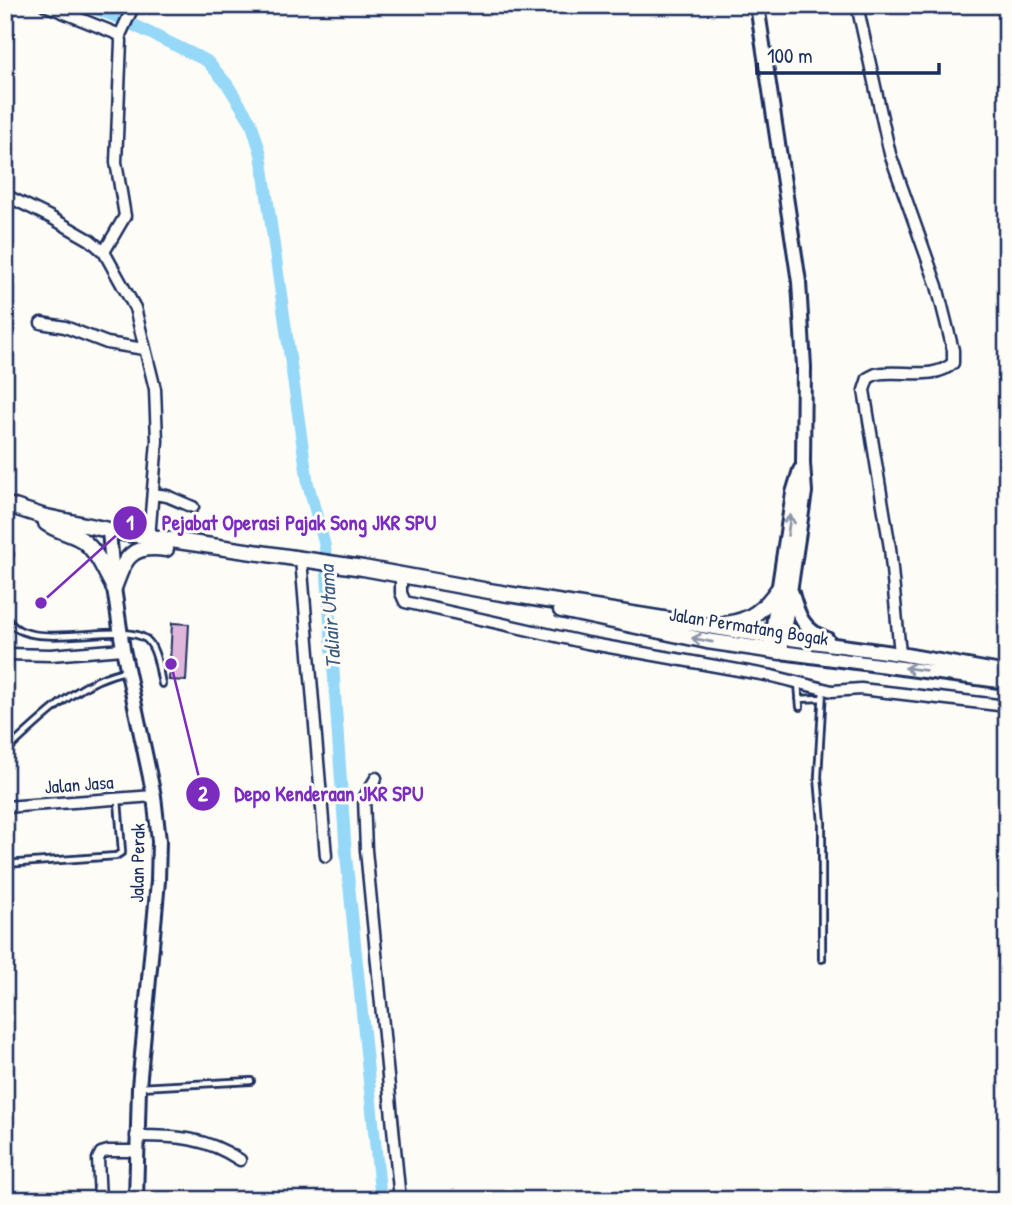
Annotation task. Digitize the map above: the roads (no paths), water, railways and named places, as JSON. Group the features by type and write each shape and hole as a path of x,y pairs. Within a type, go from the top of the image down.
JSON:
{"main road":[{"path":"5,505 42,516 49,526 82,540 90,547 114,588"},
{"name":"Jalan Permatang Bogak","path":"42,516 149,538 401,574 579,615 776,645"},
{"path":"114,588 122,565 139,548 153,547 237,558 258,559 273,555"},
{"path":"710,626 739,623 751,618 785,588"},
{"name":"Jalan Permatang Bogak","path":"488,592 710,626 776,645"}],"street":[{"path":"45,5 121,32"},
{"path":"104,252 125,216 116,162 121,32 134,5"},
{"path":"757,5 799,282 804,367 803,463 793,494 785,588 776,645"},
{"path":"857,5 890,153 937,286 953,350 953,363 946,369 876,374 868,378 864,390 890,548 900,654"},
{"path":"5,195 74,229 104,252 135,308 155,390 157,441 149,538"},
{"path":"41,323 65,327 107,343 144,349"},
{"path":"153,494 167,496 193,507"},
{"name":"Jalan Perak","path":"109,531 120,633 154,796 159,841 158,881 139,1087 136,1200"},
{"path":"306,560 326,856"},
{"path":"401,574 401,593 405,602 587,643 798,682 822,693 861,689 1007,706"},
{"path":"785,588 808,629 851,647"},
{"name":"Jalan Permatang Bogak","path":"776,645 851,647 1007,673"},
{"name":"Jalan Permatang Bogak","path":"776,645 1007,682"},
{"path":"5,654 51,655 123,649"},
{"path":"376,778 364,798 366,850 400,1200"},
{"name":"Jalan Jasa","path":"5,807 154,796"},
{"path":"136,1136 212,1143 240,1160"},
{"path":"100,1200 98,1160 101,1153 136,1151"}],"lane":[{"path":"5,573 10,554"},
{"path":"5,613 12,624 30,633 85,636 137,634 149,641 162,684"},
{"path":"5,752 78,691 109,674 127,671"},
{"path":"798,682 800,707"},
{"path":"799,699 822,693 818,777 822,823 822,958"},
{"path":"5,864 116,856 122,852 118,799"},
{"path":"139,1087 251,1082"}],"waterway":[{"name":"Taliair Utama","path":"86,5 207,61 227,84 251,122 261,154 308,484 325,546 346,855 381,1200"}],"place":[{"name":"Pejabat Operasi Pajak Song JKR SPU","path":"41,603"},
{"name":"Depo Kenderaan JKR SPU","path":"171,664"}]}
